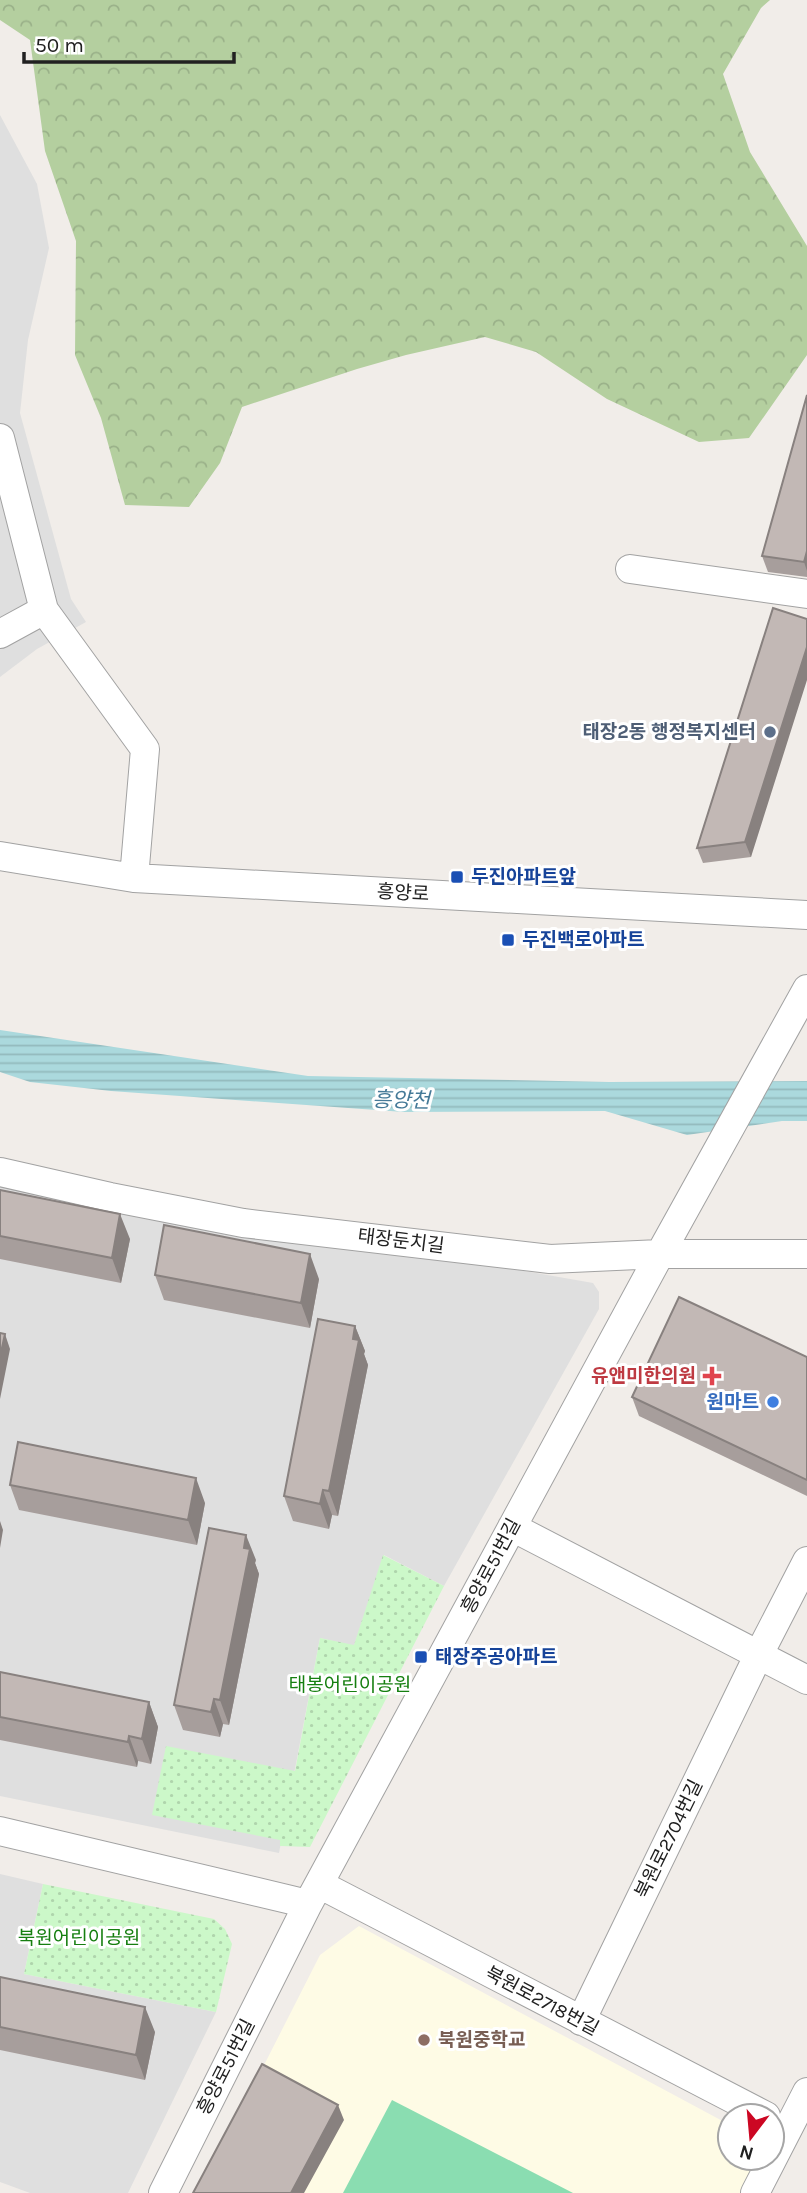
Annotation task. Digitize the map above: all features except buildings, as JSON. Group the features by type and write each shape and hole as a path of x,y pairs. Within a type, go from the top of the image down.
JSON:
{"street":[{"path":"0,438 44,610 145,749 134,878"},
{"path":"630,569 807,594"},
{"path":"0,634 44,610"},
{"name":"흥양로","path":"0,856 134,878 807,915"},
{"name":"흥양로51번길","path":"163,2193 314,1894 674,1228 807,989"},
{"name":"태장둔치길","path":"0,1172 110,1197 270,1226 550,1259 660,1254 807,1254"},
{"path":"512,1527 807,1680"},
{"path":"758,1656 807,1561"},
{"name":"북원로2704번길","path":"581,2021 758,1656"},
{"path":"0,1832 314,1894"},
{"name":"북원로2718번길","path":"314,1894 581,2021 738,2102"},
{"path":"786,2121 807,2092"},
{"path":"755,2193 764,2172"}],"shaded area":[{"path":"0,115 37,184 49,248 28,340 20,413 71,599 86,622 37,649 0,677"},
{"path":"0,1179 593,1283 599,1292 599,1309 444,1586 384,1555 354,1646 320,1638 279,1853 0,1796"},
{"path":"0,1874 43,1884 24,1974 216,2012 128,2193 30,2193 0,2182"},
{"name":"북원중학교","path":"359,1926 716,2117 716,2172 752,2172 742,2193 199,2193 320,1955"}],"green space":[{"path":"0,0 770,0 761,8 723,74 750,152 807,246 807,355 749,438 699,442 607,399 536,352 485,337 357,369 242,407 220,463 189,507 125,505 101,418 75,355 76,241 45,151 30,40 0,20"},
{"name":"태봉어린이공원","path":"383,1555 444,1586 310,1847 280,1846 280,1840 152,1815 166,1746 295,1771 320,1638 354,1645"},
{"name":"북원어린이공원","path":"43,1884 214,1919 225,1929 232,1944 216,2012 24,1974"},
{"path":"392,2100 573,2193 343,2193"}],"water":[{"name":"흥양천","path":"0,1030 308,1076 609,1082 807,1081 807,1121 782,1121 687,1135 605,1111 404,1112 111,1091 30,1082 0,1072"}],"place":[{"name":"태장2동 행정복지센터","path":"770,732"},
{"name":"두진아파트앞","path":"457,877"},
{"name":"두진백로아파트","path":"508,940"},
{"name":"유앤미한의원","path":"712,1376"},
{"name":"원마트","path":"773,1402"},
{"name":"태장주공아파트","path":"421,1657"},
{"name":"북원중학교","path":"424,2040"}]}
